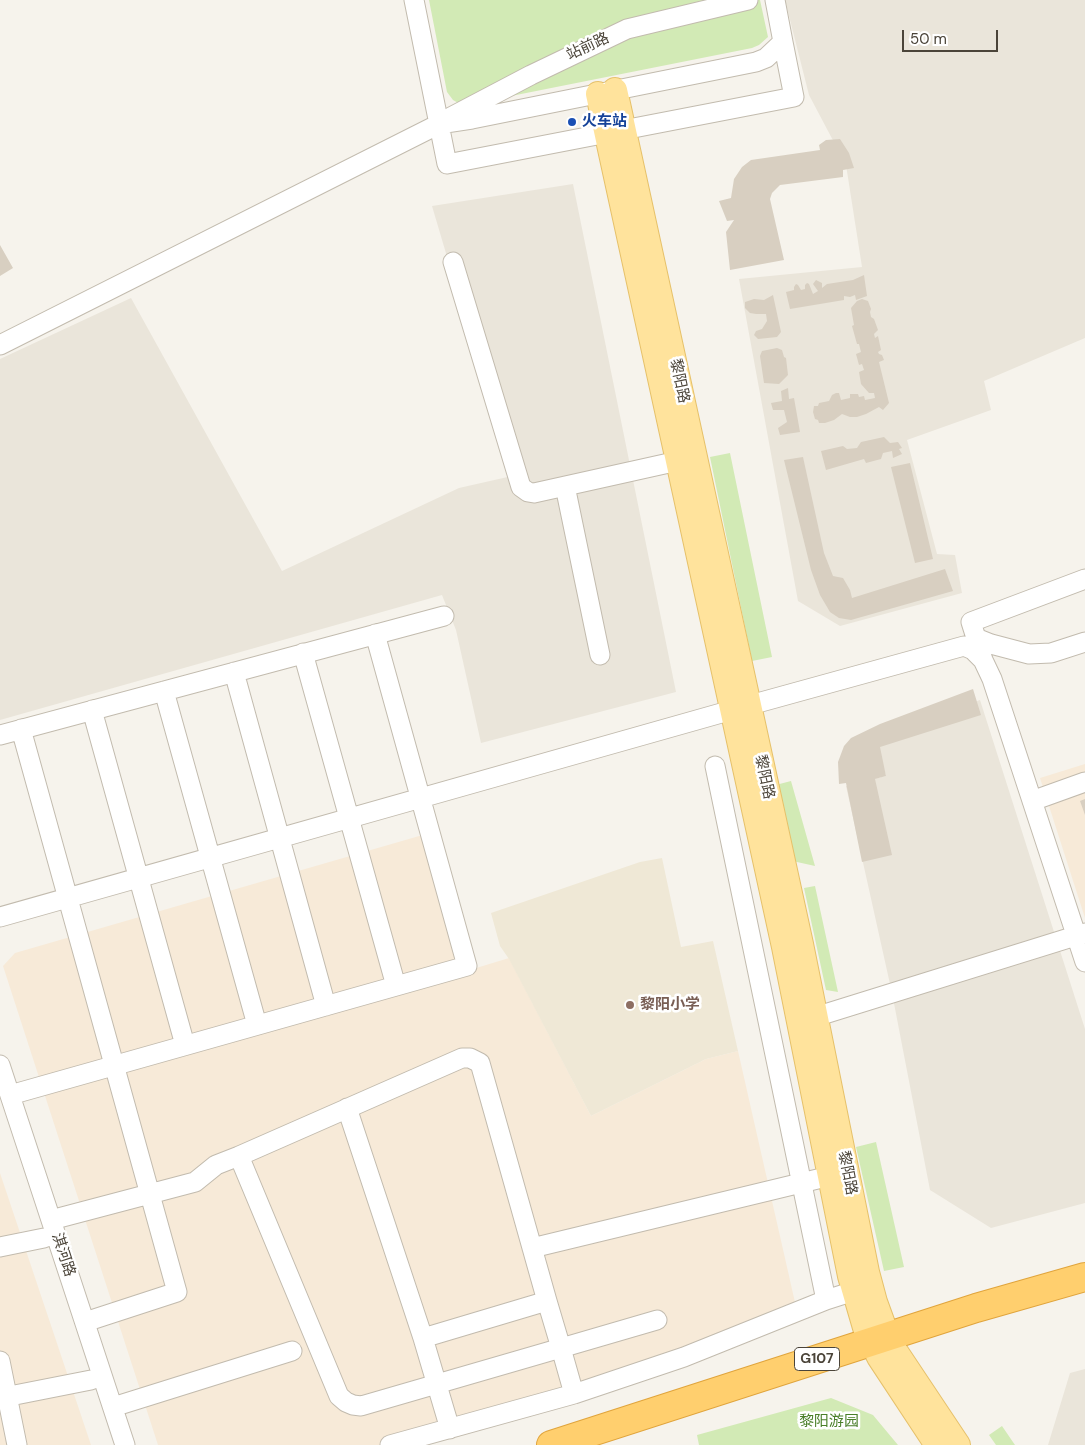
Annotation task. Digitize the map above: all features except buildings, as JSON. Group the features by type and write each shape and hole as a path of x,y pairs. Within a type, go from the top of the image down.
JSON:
{"highway":[{"name":"G107","path":"611,1445 884,1347 976,1308 1085,1277"},
{"name":"G107","path":"551,1445 884,1347 981,1325 1085,1295"}],"main road":[{"name":"黎阳路","path":"607,92 740,708 784,947 854,1291 866,1331 884,1347 958,1445"},
{"name":"黎阳路","path":"615,131 678,461 815,1017 884,1347 937,1445"}],"street":[{"path":"414,0 447,164 794,97 775,0"},
{"name":"站前路","path":"0,345 439,124 530,75 627,28 748,0"},
{"path":"439,124 756,62 772,54 783,42"},
{"path":"453,262 521,488 528,492 534,492 678,461"},
{"path":"564,486 600,655"},
{"path":"1085,579 970,622 983,660 992,679 1032,801 1081,934 1085,962"},
{"path":"0,735 444,616"},
{"path":"5,1100 114,1065 466,966 375,634"},
{"path":"976,638 1029,654 1051,653 1085,642"},
{"path":"0,917 964,646 974,650 983,660"},
{"path":"303,654 396,986"},
{"path":"234,672 326,1006"},
{"path":"164,691 257,1025"},
{"path":"92,710 185,1046"},
{"path":"21,729 177,1292 85,1322"},
{"path":"715,766 826,1300"},
{"path":"1032,801 1085,782"},
{"path":"815,1017 1081,934"},
{"path":"51,1220 195,1182 216,1165 462,1058 470,1058 480,1063 574,1394"},
{"name":"淇河路","path":"0,1065 5,1100 44,1238 112,1445"},
{"name":"淇河路","path":"5,1100 51,1220 125,1445"},
{"path":"347,1108 438,1384 450,1429"},
{"path":"239,1156 339,1396 352,1405 361,1406 657,1320"},
{"path":"532,1248 830,1176"},
{"path":"0,1247 44,1238"},
{"path":"390,1445 574,1394 684,1356 826,1300 854,1291"},
{"path":"423,1338 547,1300"},
{"path":"113,1407 292,1351"},
{"path":"0,1361 4,1397 17,1445"},
{"path":"4,1397 90,1380"}],"shaded area":[{"path":"785,0 1085,0 1085,338 984,381 991,410 907,440 937,554 955,555 962,593 840,626 798,601 739,279 862,267 846,165 809,95"},
{"path":"573,184 676,692 481,743 456,630 442,595 0,720 0,359 131,298 282,571 459,488 512,476 432,206"},
{"path":"980,700 1085,1029 1085,1203 991,1228 930,1190 892,993 846,786 886,776 875,736"},
{"path":"1085,764 1085,918 1040,778"},
{"path":"433,832 473,969 509,958 591,1116 706,1059 738,1051 799,1320 410,1445 158,1445 3,966 15,953"},
{"name":"黎阳小学","path":"662,858 681,947 713,941 738,1051 706,1059 591,1116 509,959 500,946 491,913 640,862"},
{"path":"0,1173 91,1445 0,1445"},
{"path":"1085,1369 1085,1445 1048,1445 1070,1373"}],"green space":[{"path":"429,0 760,0 768,37 752,48 471,104 460,104 453,100 447,92"},
{"path":"730,453 772,657 752,661 710,457"},
{"path":"791,781 815,866 788,860 768,787"},
{"path":"815,886 838,992 826,990 804,888"},
{"path":"876,1142 904,1267 884,1271 856,1147"},
{"name":"黎阳游园","path":"831,1398 873,1415 898,1445 699,1445 697,1435"},
{"path":"1002,1426 1015,1445 996,1445 989,1435"}],"place":[{"name":"火车站","path":"572,122"},
{"name":"黎阳小学","path":"630,1005"}]}
